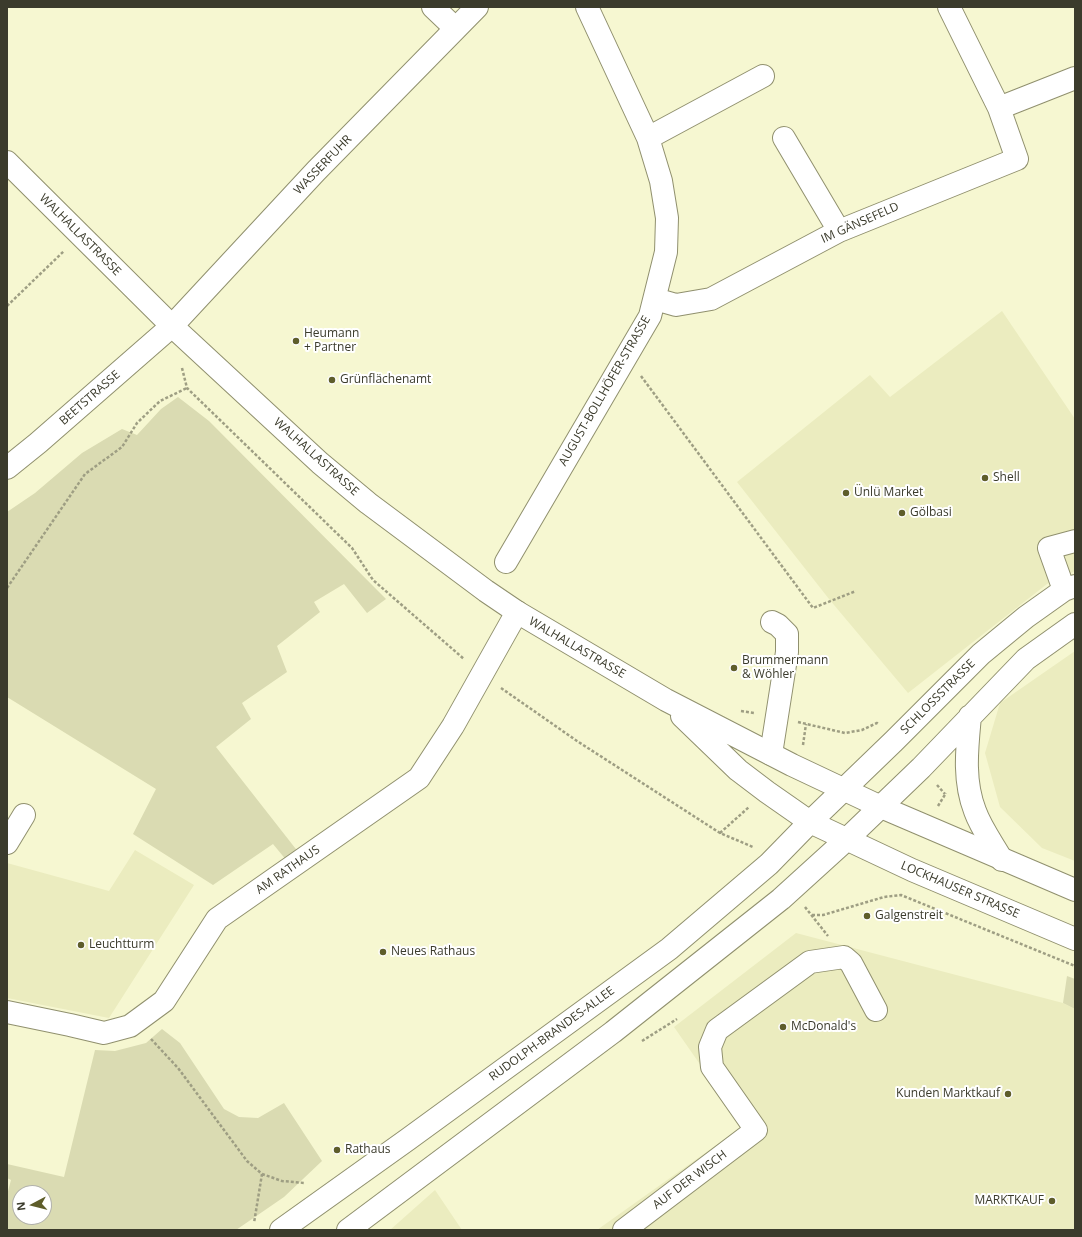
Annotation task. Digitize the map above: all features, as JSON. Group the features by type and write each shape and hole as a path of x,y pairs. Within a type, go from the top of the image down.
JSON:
{"main road":[{"path":"433,7 455,28"},
{"name":"WASSERFUHR","path":"172,326 316,172 477,7"},
{"name":"AUGUST-BOLLHÖFER-STRASSE","path":"506,562 650,316 666,252 667,218 661,181 648,138 587,7"},
{"name":"IM GÄNSEFELD","path":"655,299 676,305 710,299 839,230 1018,159 999,108 949,7"},
{"path":"648,138 763,76"},
{"path":"999,108 1075,78"},
{"path":"784,138 839,230"},
{"name":"WALHALLASTRASSE","path":"7,162 172,326 320,462 368,503 517,612 666,700 842,790 881,807"},
{"name":"BEETSTRASSE","path":"7,468 38,443 172,326"},
{"path":"1069,588 1049,548 1075,541"},
{"name":"SCHLOSSSTRASSE","path":"810,822 981,654 1026,617 1069,588"},
{"name":"AM RATHAUS","path":"7,1012 104,1033 130,1026 164,1001 217,919 419,778 453,726 517,612"},
{"path":"771,754 787,652 787,634 778,625 772,622"},
{"path":"348,1230 613,1032 781,899 846,840 921,768 1026,659 1075,624"},
{"name":"WALHALLASTRASSE","path":"666,700 738,770 810,822 846,840"},
{"path":"970,716 967,754 967,780 970,796 975,812 1002,860"},
{"path":"881,807 1075,890"},
{"path":"7,843 24,815"},
{"name":"RUDOLPH-BRANDES-ALLEE","path":"281,1230 669,949 769,864 810,822"},
{"name":"LOCKHAUSER STRASSE","path":"846,840 912,870 1075,939"},
{"name":"AUF DER WISCH","path":"629,1228 756,1130 712,1067 710,1047 718,1030 810,962 828,959 844,957 851,963 876,1010"}],"path":[{"path":"7,306 81,235"},
{"path":"626,356 813,608 856,591"},
{"path":"7,588 85,474 122,446 137,423 160,401 187,388"},
{"path":"740,711 777,717 845,733 862,730 877,723 894,741"},
{"path":"921,768 945,794"},
{"path":"812,915 823,914 884,897 901,895 1075,966"},
{"path":"149,1036 178,1068 247,1161 262,1174 282,1181 305,1183"},
{"path":"254,1223 262,1174"}],"shaded area":[{"path":"1002,311 1075,419 1075,571 1047,584 908,693 829,599 737,482 870,375 890,397"},
{"path":"178,397 209,421 386,599 367,613 344,584 314,602 320,612 277,646 287,672 242,703 251,719 216,747 299,853 287,861 273,844 213,885 133,834 156,789 7,697 7,512 35,493 82,453 122,429 137,435 161,409"},
{"path":"1075,651 1075,861 1042,848 1000,807 985,753 1000,703"},
{"name":"Leuchtturm","path":"135,850 194,885 109,1018 7,998 7,863 109,891"},
{"path":"796,933 1063,1003 1075,1009 1075,1230 597,1230 743,1126 674,1027"},
{"path":"1067,976 1075,979 1075,1009 1063,1003"},
{"path":"162,1029 180,1043 224,1109 239,1117 258,1118 284,1103 322,1161 284,1197 236,1230 7,1230 7,1195 11,1180 7,1178 7,1164 64,1177 95,1050 115,1051 146,1043"},
{"path":"435,1190 462,1230 390,1230"}],"place":[{"name":"Heumann + Partner","path":"296,341"},
{"name":"Grünflächenamt","path":"332,380"},
{"name":"Shell","path":"985,478"},
{"name":"Ünlü Market","path":"846,493"},
{"name":"Gölbasi","path":"902,513"},
{"name":"Brummermann & Wöhler","path":"734,668"},
{"name":"Galgenstreit","path":"867,916"},
{"name":"Leuchtturm","path":"81,945"},
{"name":"Neues Rathaus","path":"383,952"},
{"name":"McDonald's","path":"783,1027"},
{"name":"Kunden Marktkauf","path":"1008,1094"},
{"name":"Rathaus","path":"337,1150"},
{"name":"MARKTKAUF","path":"1052,1201"}]}
